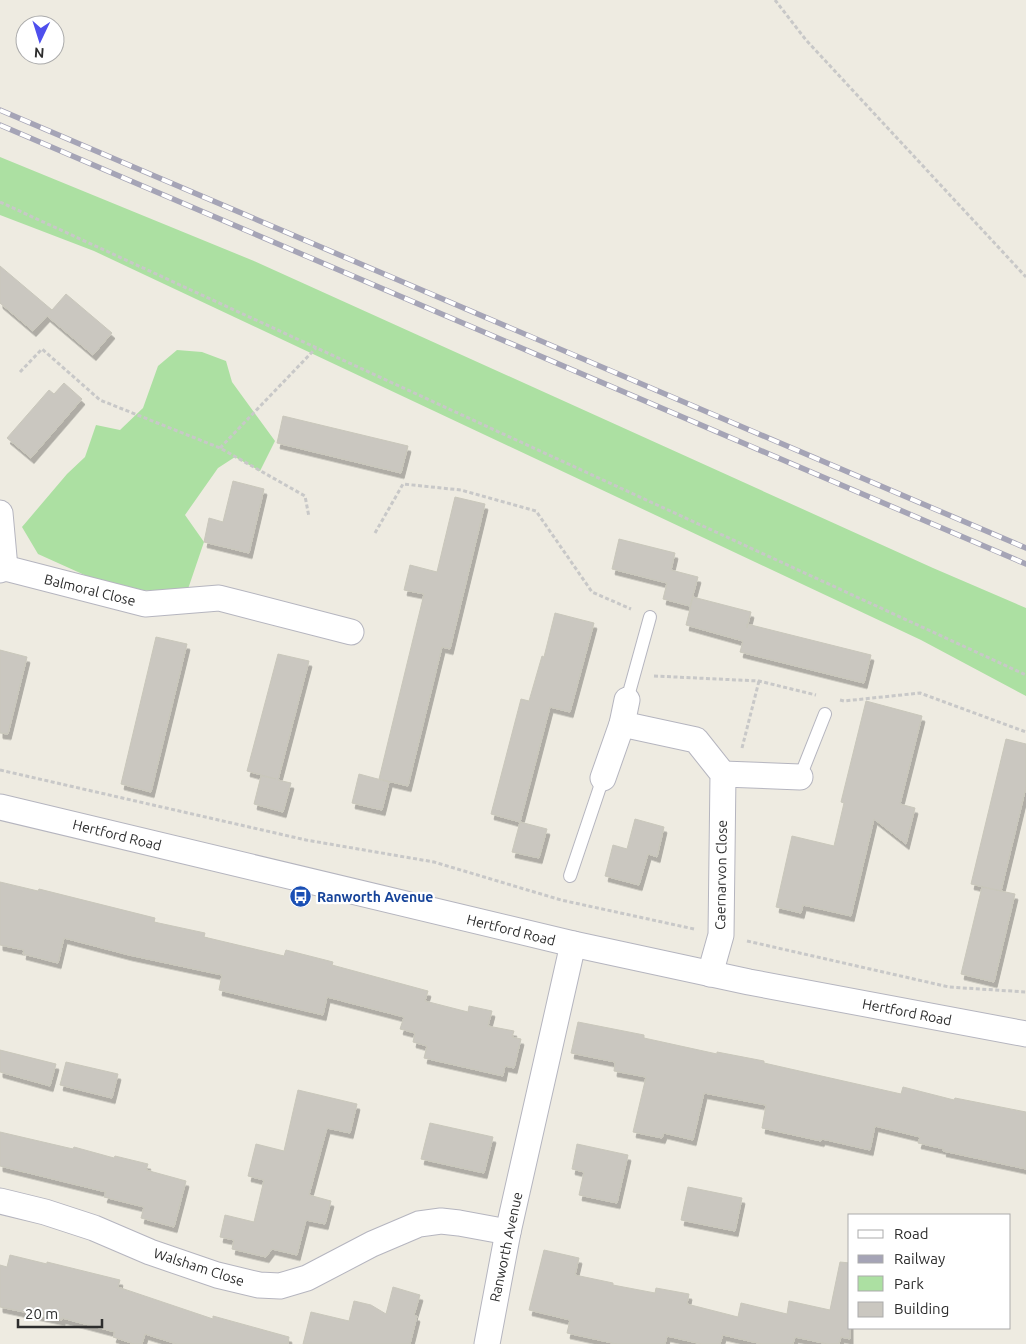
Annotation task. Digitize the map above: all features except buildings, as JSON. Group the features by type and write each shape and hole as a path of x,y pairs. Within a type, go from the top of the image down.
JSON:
{"street":[{"name":"Balmoral Close","path":"0,513 2,569 145,604 219,598 351,632"},
{"path":"602,778 622,724 627,700"},
{"path":"622,724 696,740 729,775 800,778"},
{"name":"Caernarvon Close","path":"710,974 720,935 729,775"},
{"name":"Hertford Road","path":"0,807 573,944 710,974 1026,1034"},
{"name":"Ranworth Avenue","path":"487,1344 508,1232 573,944"},
{"name":"Walsham Close","path":"1,1206 45,1212 94,1228 150,1252 217,1275 259,1285 280,1286 307,1278 379,1241 419,1224 441,1221 508,1232"}],"lane":[{"path":"627,700 650,617"},
{"path":"800,778 825,714"},
{"path":"570,876 602,778"}],"path":[{"path":"775,0 806,40 1026,277"},
{"path":"0,202 1026,674"},
{"path":"220,448 316,348"},
{"path":"20,372 42,350 100,400 220,448 305,496 309,517"},
{"path":"375,533 403,484 462,490 536,511 592,592 650,617"},
{"path":"729,775 759,681"},
{"path":"0,770 306,840 434,862 561,900 949,987 1026,992"}],"green space":[{"path":"0,157 254,261 933,568 1026,608 1026,696 921,640 94,251 0,215"},
{"path":"177,350 202,352 226,361 232,382 275,441 260,471 235,457 218,468 185,515 204,542 188,589 161,592 134,589 89,577 38,554 22,527 67,474 85,457 96,425 120,430 143,408 158,366"}],"railway":[{"path":"0,110 1026,548"},
{"path":"0,125 1026,564"}],"place":[{"name":"Ranworth Avenue","path":"301,897"}]}
